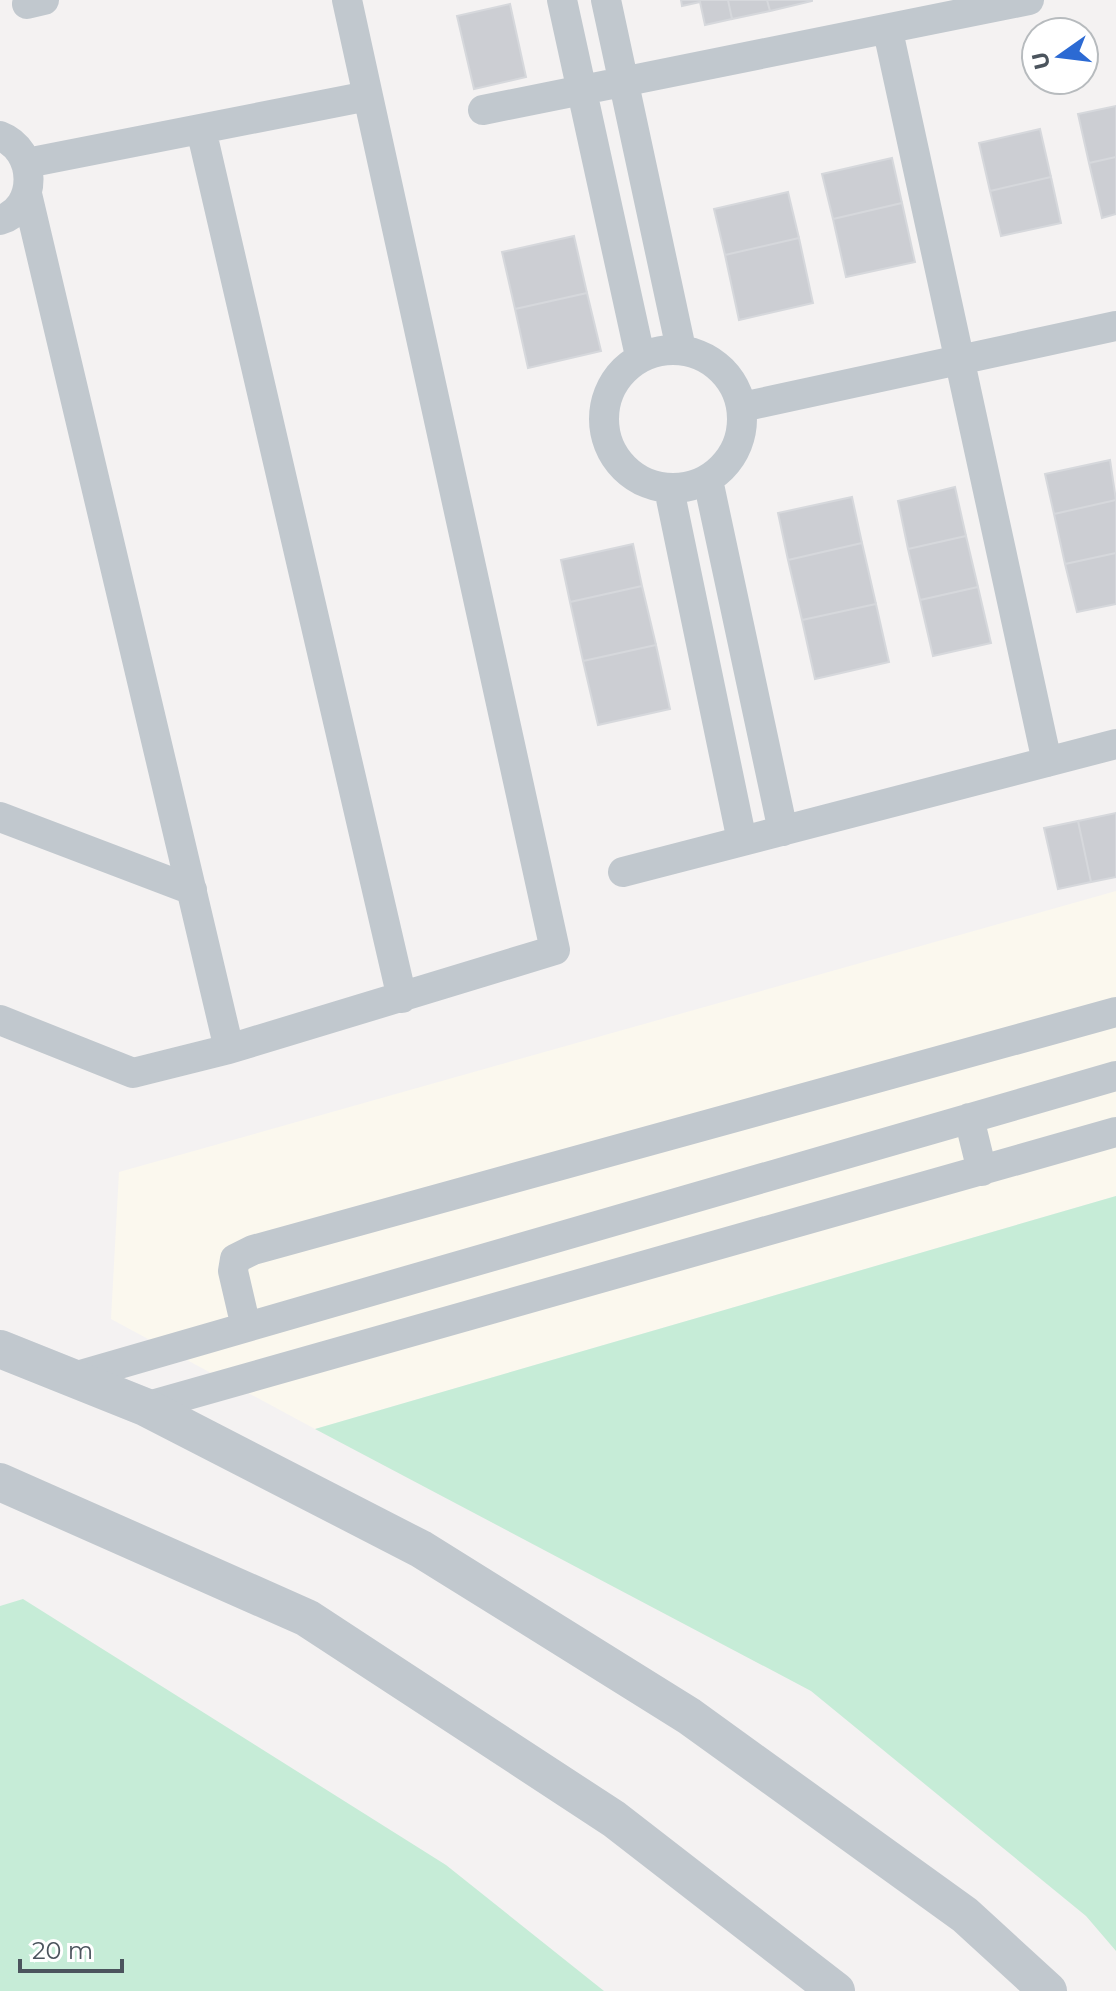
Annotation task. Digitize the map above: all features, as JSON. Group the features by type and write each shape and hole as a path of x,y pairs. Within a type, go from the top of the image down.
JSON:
{"street":[{"path":"0,1020 133,1073 229,1049 555,950 347,0"},
{"path":"562,0 640,356"},
{"path":"606,0 681,349"},
{"path":"483,110 888,31 1029,0"},
{"path":"888,31 1047,762"},
{"path":"27,163 368,96"},
{"path":"201,129 402,998"},
{"path":"0,136 19,149 27,163 27,194 229,1049"},
{"path":"0,220 19,208 27,194"},
{"path":"742,407 1116,326"},
{"path":"681,349 709,358 730,379 742,407 741,435 730,461 708,480 669,489 635,478 610,451 602,415 613,381 640,356 681,349"},
{"path":"708,480 783,831"},
{"path":"669,489 742,841"},
{"path":"623,872 1116,744"},
{"path":"0,817 192,890"},
{"path":"246,1327 233,1271 235,1259 253,1250 1116,1012"},
{"path":"74,1377 1116,1076"},
{"path":"969,1118 982,1171"},
{"path":"145,1407 1116,1132"},
{"path":"0,1349 145,1407 421,1549 689,1716 965,1915 1048,1991"},
{"path":"1,1482 307,1618 614,1819 836,1991"}],"shaded area":[{"path":"1116,891 1116,1196 315,1429 111,1319 119,1172"}],"green space":[{"path":"1116,1196 1116,1951 1086,1916 811,1691 315,1429"},
{"path":"23,1599 446,1865 604,1991 0,1991 0,1606"}],"building":[{"path":"681,0 728,0 732,19 705,25 700,2 682,6"},
{"path":"728,0 767,0 770,11 732,19"},
{"path":"767,0 812,0 812,1 770,11"},
{"path":"510,4 526,77 474,89 457,16"},
{"path":"1116,106 1116,157 1089,163 1078,114"},
{"path":"1040,129 1051,177 990,191 979,143"},
{"path":"1116,157 1116,214 1102,218 1089,163"},
{"path":"892,158 902,203 833,219 822,174"},
{"path":"1051,177 1061,223 1001,236 990,191"},
{"path":"788,192 799,238 725,255 714,209"},
{"path":"902,203 915,262 846,277 833,219"},
{"path":"574,236 587,293 515,309 502,252"},
{"path":"799,238 813,303 739,320 725,255"},
{"path":"587,293 601,351 528,368 515,309"},
{"path":"1110,460 1116,500 1054,514 1045,474"},
{"path":"955,487 966,536 908,549 898,501"},
{"path":"852,497 862,543 788,560 778,513"},
{"path":"1116,500 1116,553 1065,564 1054,514"},
{"path":"966,536 978,587 920,600 908,549"},
{"path":"862,543 876,604 802,620 788,560"},
{"path":"633,544 642,586 570,602 561,560"},
{"path":"1116,553 1116,604 1077,612 1065,564"},
{"path":"642,586 656,645 583,661 570,602"},
{"path":"978,587 991,643 933,656 920,600"},
{"path":"876,604 889,662 815,679 802,620"},
{"path":"656,645 670,709 598,725 583,661"},
{"path":"1116,813 1116,877 1091,882 1078,821"},
{"path":"1078,821 1091,882 1058,889 1044,828"}]}
